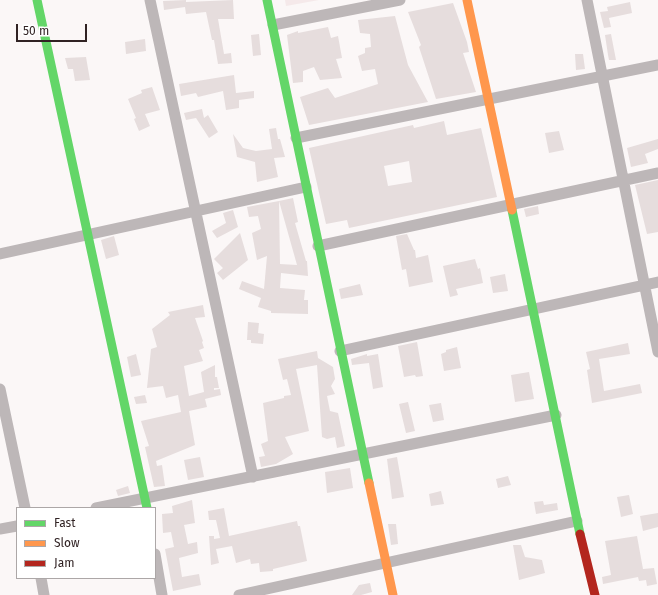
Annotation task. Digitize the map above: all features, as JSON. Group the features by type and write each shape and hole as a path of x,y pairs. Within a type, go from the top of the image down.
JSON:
{"street":[{"path":"37,0 146,502"},
{"path":"150,0 253,477"},
{"path":"267,0 340,351 393,595"},
{"path":"273,25 400,0"},
{"path":"466,0 556,415 577,521 595,595"},
{"path":"587,0 658,352"},
{"path":"296,138 658,65"},
{"path":"318,246 658,173"},
{"path":"0,254 306,187"},
{"path":"340,351 658,282"},
{"path":"0,389 25,507"},
{"path":"104,507 146,502 253,477 556,415"},
{"path":"239,595 577,521"},
{"path":"0,529 16,526"},
{"path":"156,560 162,595"},
{"path":"41,579 44,595"}],"shaded area":[{"path":"285,0 319,0 286,6"}],"building":[{"path":"186,0 186,2 233,0 234,19 218,19 224,54 231,53 232,63 218,64 214,40 212,40 206,12 186,14 185,7 164,10 163,1"},
{"path":"630,2 632,13 609,18 611,27 604,28 600,12 608,11 607,7"},
{"path":"453,3 467,42 469,52 463,53 476,92 436,99 419,47 421,45 408,12"},
{"path":"395,16 408,65 428,102 309,125 300,97 328,88 335,98 378,84 375,69 362,71 358,56 365,53 365,48 371,47 370,34 360,33 358,20"},
{"path":"328,27 331,38 338,36 342,58 336,59 342,78 320,80 314,67 303,71 303,82 293,83 287,35 298,31 298,33"},
{"path":"259,34 261,55 253,56 251,35"},
{"path":"611,34 616,60 609,60 608,55 605,35"},
{"path":"145,39 146,51 126,54 125,42"},
{"path":"575,54 583,54 585,69 576,70"},
{"path":"86,57 90,80 75,81 73,69 68,69 65,58"},
{"path":"234,75 236,93 254,91 254,98 239,100 239,108 226,110 223,91 198,97 196,93 181,96 179,84"},
{"path":"152,87 160,110 145,114 150,126 139,131 134,119 136,118 128,99 142,93 141,90"},
{"path":"202,109 204,118 208,115 218,132 209,138 196,118 186,120 184,113"},
{"path":"444,121 447,135 481,128 497,197 349,228 347,220 326,224 309,148 413,125 414,128","holes":["409,161 412,182 388,186 384,166"]},
{"path":"276,128 278,139 280,139 285,157 274,158 278,177 257,182 255,162 237,157 233,134 243,148 256,151 272,149 269,129"},
{"path":"559,131 564,150 549,153 545,133"},
{"path":"658,139 658,149 645,154 648,163 631,167 627,148"},
{"path":"658,180 658,232 647,234 635,185"},
{"path":"293,198 298,222 295,223 307,261 308,276 281,273 280,288 305,290 304,300 308,300 308,314 271,313 271,311 258,307 261,298 239,289 242,281 264,289 267,256 257,260 252,233 261,229 258,216 249,217 247,207","holes":["279,201 297,265 280,264"]},
{"path":"538,206 539,214 526,217 524,209"},
{"path":"233,210 238,227 217,238 212,231 226,223 223,213"},
{"path":"240,233 248,260 223,280 217,273 223,268 214,259"},
{"path":"407,234 415,250 416,258 428,255 433,282 409,287 406,269 402,270 396,236"},
{"path":"114,236 119,255 106,259 101,240"},
{"path":"475,259 478,269 480,268 483,283 456,289 458,295 450,297 443,266"},
{"path":"505,274 508,291 493,293 490,277"},
{"path":"360,284 363,295 341,299 339,289"},
{"path":"203,305 205,317 195,318 203,341 204,348 199,350 203,361 184,366 189,396 204,392 201,372 215,365 215,377 217,377 219,388 214,388 214,390 220,389 221,395 205,399 207,407 189,411 195,445 156,461 157,466 162,465 165,486 154,487 145,447 149,446 141,421 181,412 178,395 166,398 163,386 147,388 151,349 157,347 152,329 170,315 168,312"},
{"path":"248,322 259,323 258,333 264,334 263,344 251,343 251,340 247,340"},
{"path":"417,342 423,376 416,377 415,375 404,377 398,346"},
{"path":"628,343 630,354 599,359 604,391 640,384 642,393 592,403 587,370 590,369 586,352"},
{"path":"457,347 461,368 444,371 441,354 446,352 446,350"},
{"path":"317,351 318,358 333,367 335,379 331,386 335,394 327,396 330,411 338,413 345,446 337,448 335,437 327,439 322,437 317,365 296,369 309,431 285,437 293,454 276,464 261,467 259,457 265,456 261,444 268,441 263,403 291,395 287,379 283,380 278,359"},
{"path":"136,354 141,375 131,377 127,357"},
{"path":"367,354 367,356 378,354 383,387 373,389 369,363 352,365 351,359"},
{"path":"529,372 534,399 515,402 511,375"},
{"path":"145,395 147,403 136,404 134,397"},
{"path":"408,402 415,431 406,433 399,404"},
{"path":"441,403 444,420 433,422 429,405"},
{"path":"200,457 204,477 188,480 184,460"},
{"path":"397,457 404,497 392,499 387,459"},
{"path":"350,468 353,488 327,493 325,472"},
{"path":"508,476 511,485 498,488 496,479"},
{"path":"128,486 130,493 118,496 116,490"},
{"path":"441,491 444,504 431,506 429,494"},
{"path":"629,495 633,514 621,517 617,497"},
{"path":"192,500 195,523 184,525 188,544 197,542 198,553 179,558 182,577 199,574 201,585 173,591 165,549 174,547 171,532 163,533 162,514 173,513 172,506"},
{"path":"543,501 544,505 557,503 558,510 536,514 534,502"},
{"path":"224,508 229,536 297,521 298,526 300,526 307,561 273,569 273,571 260,572 259,563 251,564 250,559 236,563 232,546 216,549 219,563 211,565 209,536 214,536 214,539 220,538 216,520 209,520 208,511"},
{"path":"658,513 658,527 643,531 640,516"},
{"path":"388,524 396,524 398,544 391,545"},
{"path":"637,536 643,569 654,568 657,584 647,586 646,580 639,581 638,577 603,584 602,577 611,575 605,541"},
{"path":"513,545 521,545 525,557 542,560 545,573 519,580"},
{"path":"370,583 372,592 361,595 352,595 359,585"}],"traffic: fast":[{"path":"37,0 147,507"},
{"path":"267,0 369,483"},
{"path":"512,210 580,534"}],"traffic: slow":[{"path":"467,0 512,210"},
{"path":"369,483 393,595"}],"traffic: jam":[{"path":"580,534 595,595"}]}
